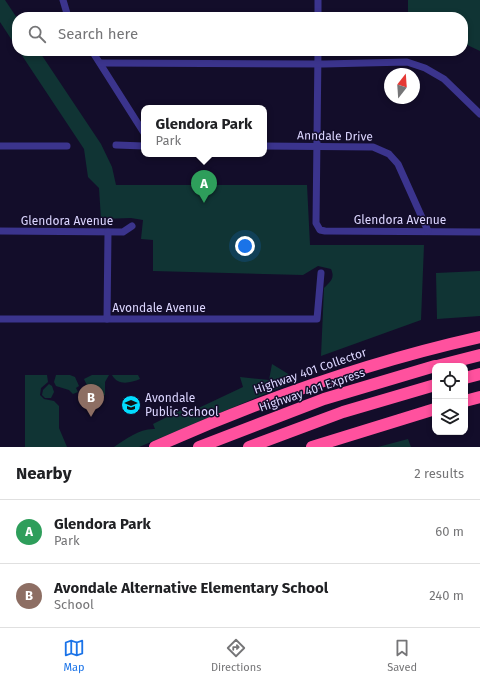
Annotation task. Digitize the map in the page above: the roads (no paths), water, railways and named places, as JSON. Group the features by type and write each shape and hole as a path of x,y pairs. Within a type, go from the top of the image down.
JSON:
{"highway":[{"name":"Highway 401 Collector","path":"155,447 226,416 313,384 387,360 480,337"},
{"name":"Highway 401 Express","path":"448,363 480,355"},
{"name":"Highway 401 Express","path":"199,447 317,402 432,367"},
{"path":"468,377 480,374"},
{"path":"249,447 343,412 432,386"},
{"path":"468,400 480,397"},
{"path":"312,447 395,420 432,410"}],"street":[{"path":"63,0 67,12"},
{"path":"318,0 318,12"},
{"path":"96,56 141,128"},
{"path":"318,56 318,146"},
{"path":"101,63 318,64 407,62 425,68 444,79 480,114"},
{"path":"116,145 141,146"},
{"path":"0,146 67,146"},
{"name":"Anndale Drive","path":"267,146 373,146 389,154 398,164 428,231"},
{"name":"Glendora Avenue","path":"318,146 316,223 320,230 325,232 480,232"},
{"name":"Glendora Avenue","path":"0,231 124,232 132,226"},
{"path":"107,319 108,232"},
{"name":"Avondale Avenue","path":"0,319 317,319 321,273"}],"place":[{"name":"Glendora Park","path":"204,203"},
{"name":"Avondale Public School","path":"131,405"},
{"name":"Avondale Alternative Elementary School","path":"91,417"}]}
